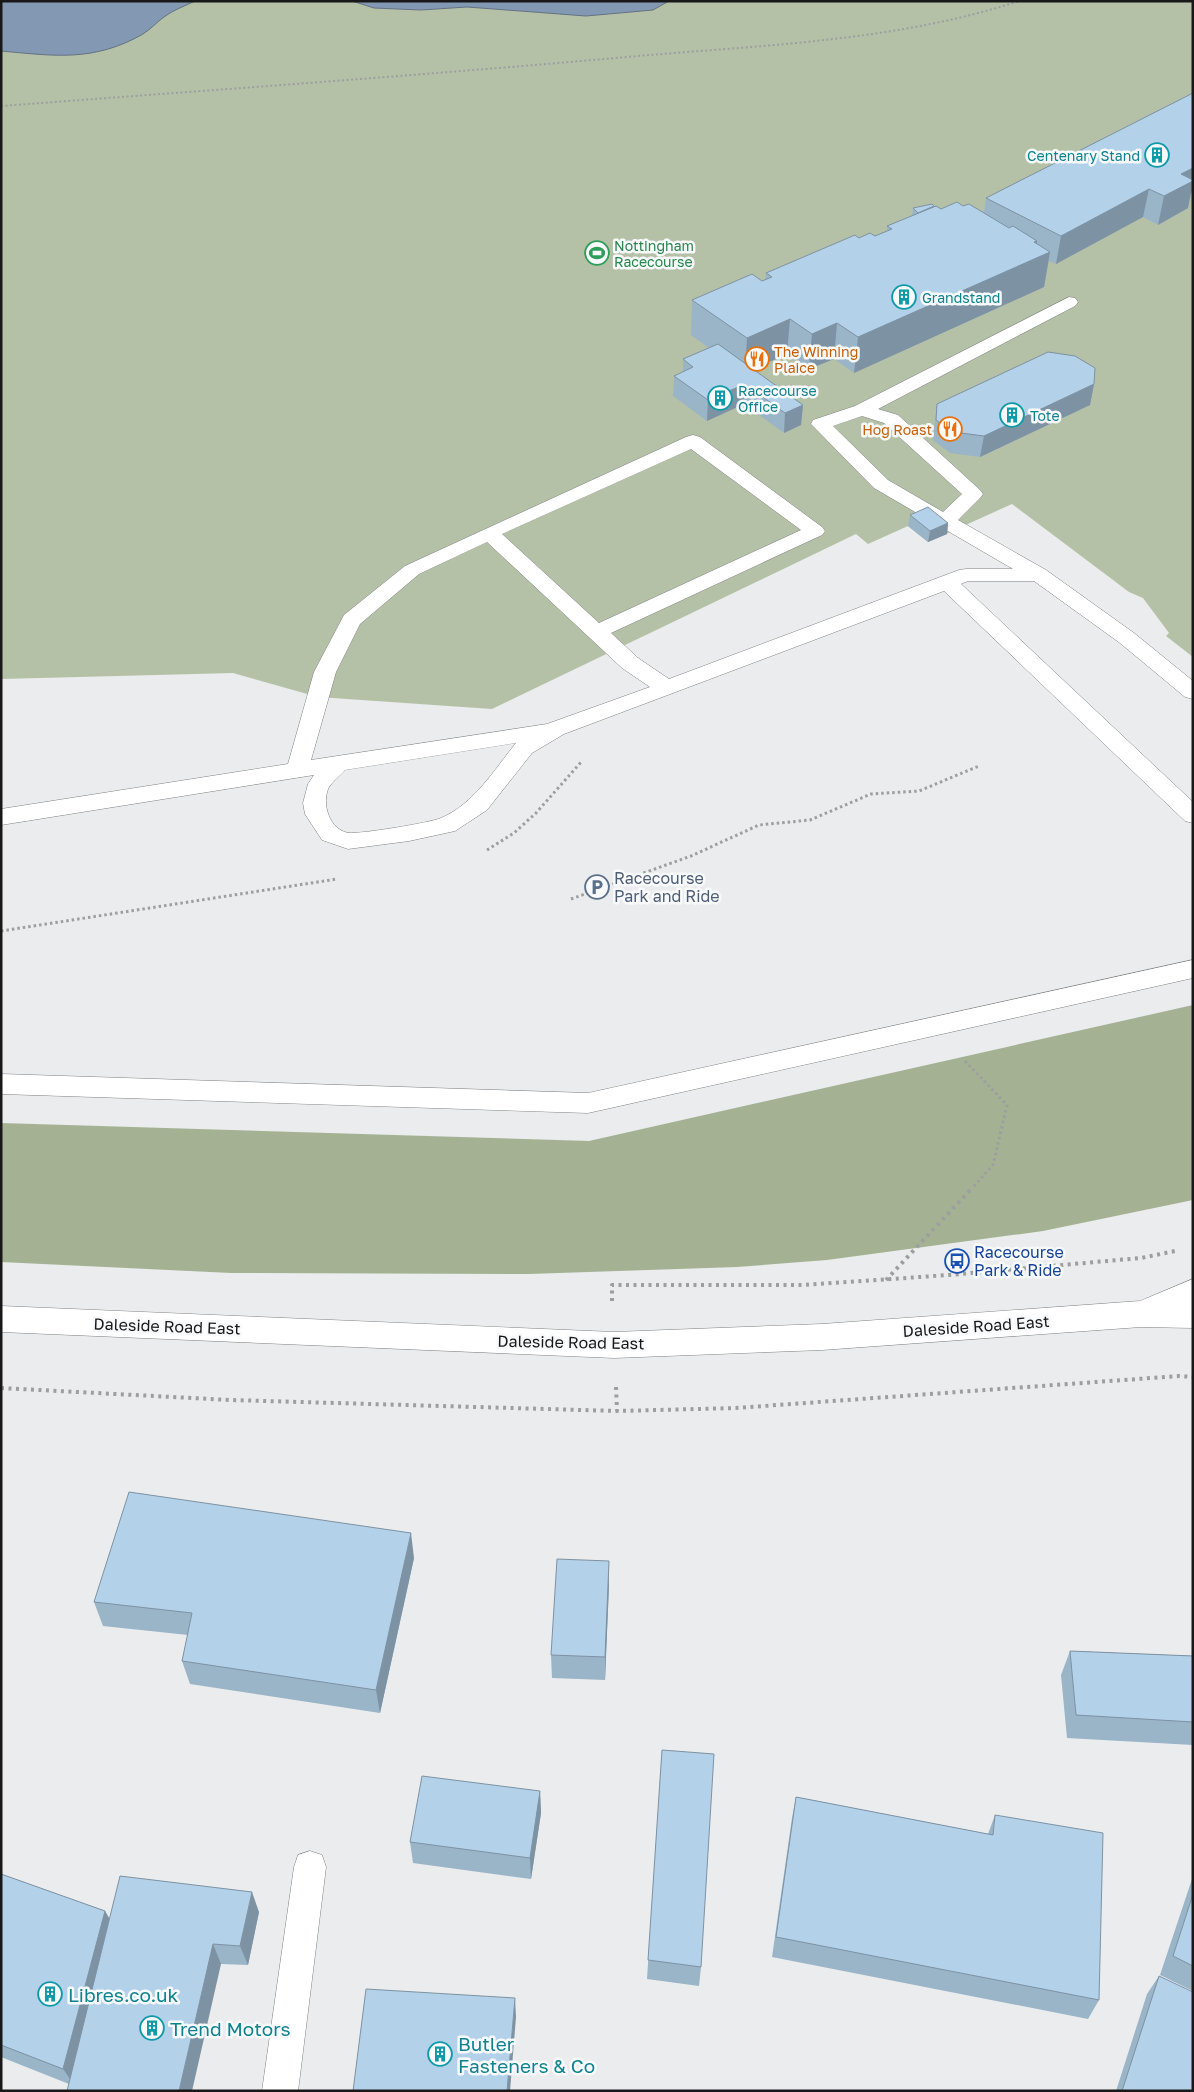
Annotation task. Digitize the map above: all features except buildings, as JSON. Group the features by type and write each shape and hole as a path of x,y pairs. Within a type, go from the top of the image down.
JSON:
{"main road":[{"name":"Daleside Road East","path":"1141,1314 1193,1292"},
{"name":"Daleside Road East","path":"1,1319 614,1345 822,1337 1141,1314 1193,1315"}],"lane":[{"path":"1069,302 862,410 820,424 881,484 1039,575 1127,638 1193,692"},
{"path":"862,410 891,419 973,494 945,521"},
{"path":"297,770 325,672 351,620 412,570 489,533 693,441 815,531 596,632"},
{"path":"489,533 630,663 667,688"},
{"path":"339,763 319,784 314,802 316,814 330,834 348,842 409,833 447,824 479,804 524,748 556,729 966,575 1039,575"},
{"path":"947,582 1193,815"},
{"path":"1,817 556,729"},
{"path":"1,1084 588,1103 1193,969"},
{"path":"280,2091 310,1867"}],"path":[{"path":"1,106 450,73 827,39 887,32 938,22 984,12 1019,1"},
{"path":"484,851 522,826 582,760"},
{"path":"571,899 691,856 759,824 810,820 871,794 919,791 979,766"},
{"path":"1,931 341,878"},
{"path":"886,1280 993,1166 1007,1106 933,1026"},
{"path":"616,1411 612,1285 804,1286 1141,1258 1184,1249"},
{"path":"1,1388 230,1400 616,1411 736,1408 1169,1377 1193,1377"}],"green space":[{"name":"Nottingham Racecourse","path":"1,1 1193,1 1193,657 1166,636 1169,633 1143,598 1129,592 1012,504 928,542 908,526 868,544 856,534 492,709 318,697 233,673 1,679"},
{"path":"1193,1005 1193,1200 1043,1231 827,1260 737,1267 529,1274 231,1273 1,1262 1,1123 589,1141"}],"water":[{"path":"1,1 195,1 171,12 149,30 125,43 91,53 57,55 1,51"},
{"path":"352,1 669,1 653,10 586,16 467,7 421,10 374,8"}],"place":[{"name":"Centenary Stand","path":"1157,155"},
{"name":"Nottingham Racecourse","path":"597,253"},
{"name":"Grandstand","path":"904,297"},
{"name":"The Winning Plaice","path":"757,359"},
{"name":"Racecourse Office","path":"720,398"},
{"name":"Tote","path":"1012,415"},
{"name":"Hog Roast","path":"950,429"},
{"name":"Racecourse Park and Ride","path":"597,887"},
{"name":"Racecourse Park & Ride","path":"957,1261"},
{"name":"Libres.co.uk","path":"50,1994"},
{"name":"Trend Motors","path":"152,2028"},
{"name":"Butler Fasteners & Co","path":"440,2054"}]}
